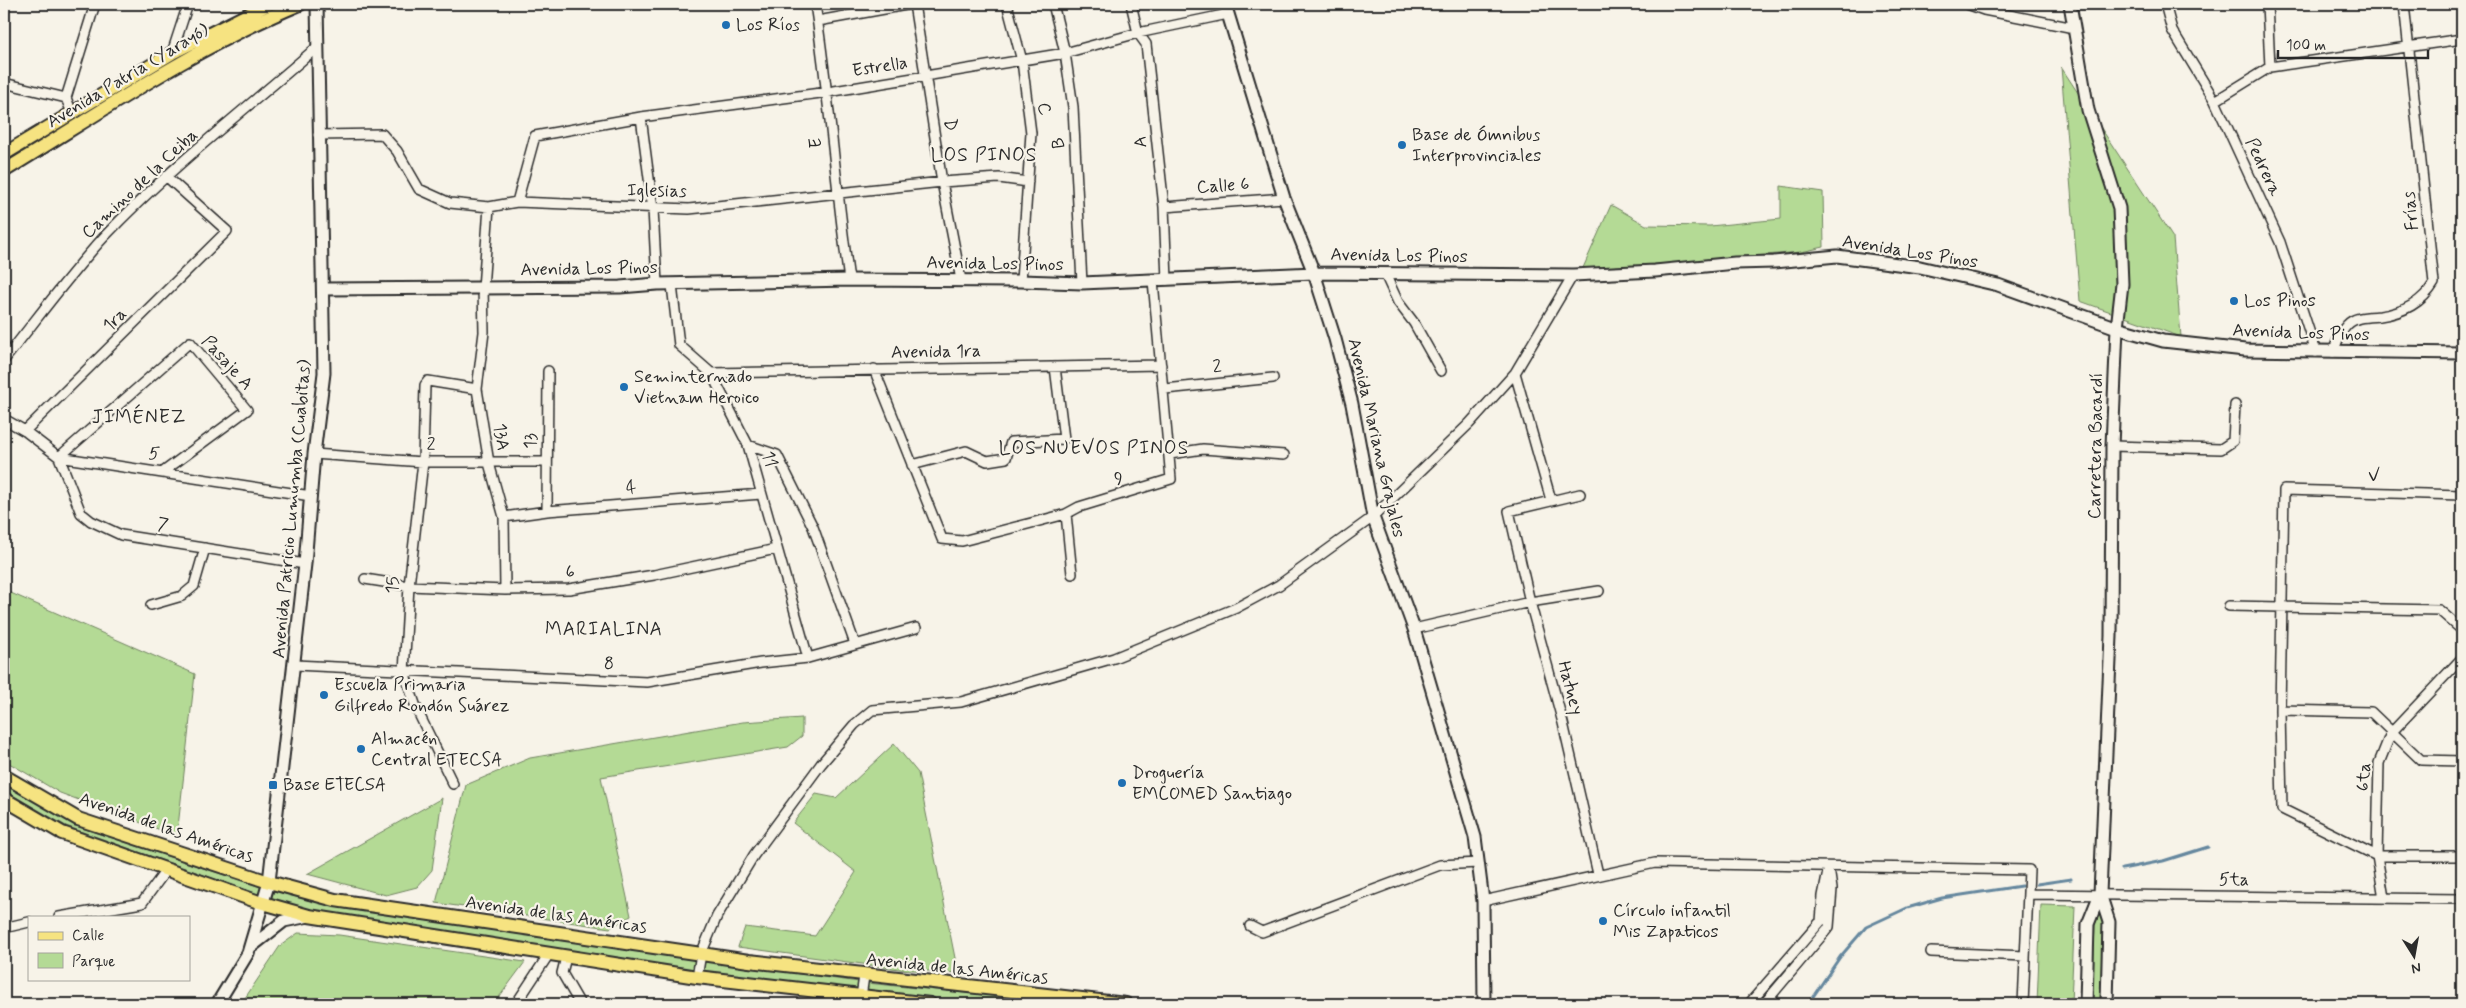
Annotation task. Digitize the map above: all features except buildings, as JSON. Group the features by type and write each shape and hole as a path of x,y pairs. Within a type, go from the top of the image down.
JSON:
{"main road":[{"name":"Avenida Patria (Yarayó)","path":"4,154 172,53 269,4"},
{"name":"Avenida Patria (Yarayó)","path":"4,171 178,64 270,16 300,4"},
{"name":"Avenida de las Américas","path":"4,776 78,819 270,882 335,900 700,954 864,976 1126,1004"},
{"path":"4,799 62,832 264,903 309,916 697,977 862,1000 930,1004"}],"street":[{"path":"72,113 66,98 95,4"},
{"path":"172,53 188,4"},
{"name":"Avenida Patricio Lumumba (Cuabitas)","path":"217,1004 242,966 250,947 270,882 306,564 314,454 324,373 316,48 317,4"},
{"name":"E","path":"815,4 828,92 836,195 849,280"},
{"path":"818,21 913,4"},
{"name":"D","path":"913,4 927,76 942,182 961,280"},
{"name":"C","path":"1007,4 1022,60 1031,133 1021,280"},
{"name":"B","path":"1053,4 1065,53 1073,107 1082,283"},
{"name":"A","path":"1132,4 1138,33 1146,44 1164,207 1167,280"},
{"path":"1967,4 1984,10 2074,28"},
{"name":"Carretera Bacardí","path":"2070,4 2088,110 2119,208 2122,284 2117,328 2112,446 2111,636 2100,894 2088,924 2086,1004"},
{"name":"Pedrera","path":"2165,4 2172,30 2215,101 2280,242 2316,352"},
{"path":"2267,4 2270,67"},
{"name":"Frías","path":"2333,352 2340,335 2348,323 2365,316 2382,316 2409,307 2427,295 2434,283 2404,4"},
{"name":"Estrella","path":"517,202 535,136 641,117 828,92 1065,53 1226,9"},
{"name":"Avenida Mariana Grajales","path":"1226,9 1284,198 1314,273 1335,339 1352,404 1373,517 1414,629 1475,837 1483,901 1484,1004"},
{"path":"2215,101 2270,67 2462,39"},
{"name":"Camino de la Ceiba","path":"4,360 53,296 105,236 167,177 316,48"},
{"path":"4,83 66,98"},
{"path":"641,117 653,209 656,284"},
{"name":"Iglesias","path":"318,135 382,134 397,151 419,188 450,203 489,207 517,202 689,209 836,195 942,182 999,178 1028,182"},
{"name":"1ra","path":"25,431 227,231 167,177"},
{"name":"Calle 6","path":"1164,207 1284,198"},
{"path":"484,288 489,207"},
{"name":"Avenida Los Pinos","path":"323,289 620,287 656,284 672,286 849,280 1021,280 1082,283 1314,273 1573,275 1655,272 1836,256 1920,268 1998,285 2117,328 2163,342 2245,350 2462,353"},
{"path":"1385,274 1398,302 1414,323 1441,371"},
{"path":"697,977 700,954 717,916 754,854 821,764 854,725 872,710 961,702 1114,658 1236,608 1279,585 1373,517 1469,424 1515,373 1573,275"},
{"name":"9","path":"912,465 942,539 962,541 1066,514 1079,508 1171,479 1165,389 1161,365 1154,280"},
{"name":"11","path":"672,286 679,345 711,373 748,445 808,658"},
{"name":"13A","path":"484,288 484,332 477,389 489,463 504,517 505,590"},
{"name":"Pasaje A","path":"59,457 190,342 247,410 163,472"},
{"name":"Avenida 1ra","path":"711,373 1161,365"},
{"path":"874,369 912,465 966,451 988,461 1006,458 1012,442 1064,439 1055,367"},
{"name":"13","path":"546,511 548,371"},
{"path":"1515,373 1551,500 1580,494"},
{"name":"2","path":"1165,389 1273,378"},
{"name":"15","path":"453,784 417,710 404,672 409,586 423,462 425,385 428,381 477,389"},
{"path":"2112,446 2221,449 2233,441 2235,405"},
{"name":"5","path":"4,419 25,431 59,457 311,496"},
{"path":"748,445 777,455 813,527 855,644"},
{"path":"1170,454 1203,449 1284,454"},
{"name":"2","path":"314,454 423,462 547,462"},
{"name":"7","path":"59,457 82,513 91,521 121,535 306,564"},
{"name":"V","path":"2282,608 2284,490 2462,495"},
{"name":"4","path":"504,517 546,511 761,494"},
{"name":"Hatuey","path":"1551,500 1509,512 1530,602 1563,722 1598,874"},
{"path":"1066,514 1072,574"},
{"path":"151,605 182,596 194,586 205,548"},
{"name":"6","path":"366,579 409,586 505,590 569,589 654,575 776,549"},
{"path":"1414,629 1530,602 1599,591"},
{"path":"2229,606 2439,610 2462,630"},
{"path":"2282,608 2280,710 2282,808 2377,856 2462,856"},
{"name":"8","path":"295,665 404,672 647,682 808,658 916,628"},
{"name":"6ta","path":"2384,898 2377,856 2380,763 2391,733 2462,658"},
{"path":"2280,710 2371,712 2391,733 2422,760 2462,761"},
{"path":"1250,926 1262,932 1440,866 1478,863"},
{"path":"1483,901 1598,874 1655,863 2029,870 2023,1004"},
{"path":"1749,1004 1821,921 1823,896 1829,867"},
{"path":"1764,1004 1829,927 1832,889 1829,867"},
{"path":"65,916 142,903 167,869"},
{"name":"5ta","path":"2029,894 2462,900"},
{"name":"Carretera Bacardí","path":"2100,894 2109,922 2107,1004"},
{"path":"250,947 284,921 309,916"},
{"path":"4,928 28,922"},
{"path":"1931,952 2025,956"},
{"path":"516,1004 549,954"},
{"path":"566,957 562,973 580,1004"},
{"path":"862,1000 864,976"}],"green space":[{"path":"2061,67 2173,238 2181,337 2080,301"},
{"path":"1781,186 1823,192 1824,247 1801,252 1659,264 1583,268 1611,205 1646,225 1710,226 1781,219"},
{"path":"4,590 195,674 177,836 60,793 4,760"},
{"path":"802,718 802,736 788,747 601,777 631,916 610,928 436,903 466,785 530,758 743,722"},
{"path":"894,744 918,773 958,973 899,969 738,947 745,927 815,936 856,872 793,823 816,794 836,798"},
{"path":"4,784 76,826 261,887 260,895 66,826 4,790"},
{"path":"442,798 432,870 417,887 386,895 307,874"},
{"path":"274,891 334,907 695,960 694,971 311,911 271,899"},
{"path":"1826,897 1825,925 1760,1004 1754,1004 1812,936"},
{"path":"2041,905 2075,906 2071,1004 2037,1004"},
{"path":"2099,913 2103,925 2100,1004 2092,1004 2095,925"},
{"path":"298,933 339,935 525,962 494,1004 241,1004 280,946"},
{"path":"704,961 859,982 858,991 703,972"},
{"path":"867,983 1072,1004 984,1004 866,991"},
{"path":"750,999 823,1004 749,1004"}],"waterway":[{"path":"2122,869 2163,861 2208,847"},
{"path":"2037,884 2071,879"},
{"path":"1808,1004 1840,957 1866,927 1907,908 1942,898 2021,886"}],"place":[{"name":"Los Ríos","path":"726,25"},
{"name":"Base de Ómnibus Interprovinciales","path":"1402,145"},
{"name":"Los Pinos","path":"2234,301"},
{"name":"Seminternado Vietnam Heroico","path":"624,387"},
{"name":"Escuela Primaria Gilfredo Rondón Suárez","path":"324,695"},
{"name":"Almacén Central ETECSA","path":"361,749"},
{"name":"Droguería EMCOMED Santiago","path":"1122,783"},
{"name":"Base ETECSA","path":"273,785"},
{"name":"Círculo infantil Mis Zapaticos","path":"1603,921"}],"district":[{"name":"LOS PINOS","path":"984,155"},
{"name":"JIMÉNEZ","path":"139,417"},
{"name":"LOS NUEVOS PINOS","path":"1094,448"},
{"name":"MARIALINA","path":"604,629"}]}
